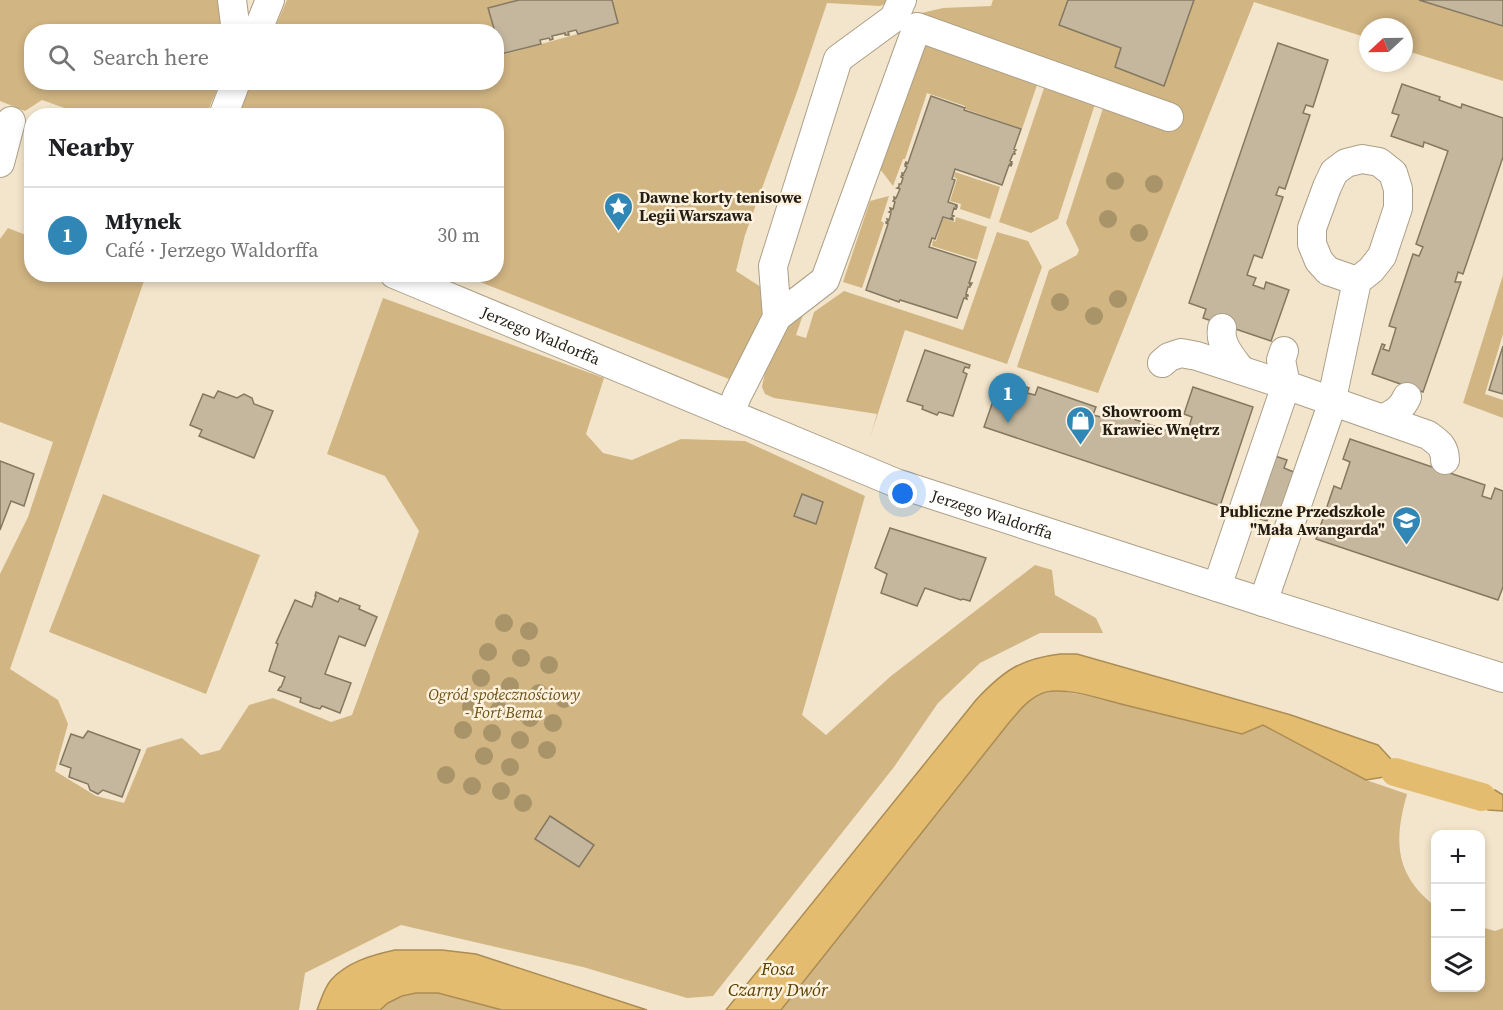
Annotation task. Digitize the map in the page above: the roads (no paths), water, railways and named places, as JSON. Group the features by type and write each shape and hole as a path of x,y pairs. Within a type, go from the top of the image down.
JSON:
{"street":[{"path":"232,0 235,24"},
{"path":"260,24 270,0"},
{"path":"777,317 773,266 838,59 894,18 902,0"},
{"path":"730,414 736,396 777,317 825,280 917,27 1169,117"},
{"path":"226,108 233,90"},
{"path":"0,163 14,122"},
{"path":"1263,602 1329,413 1358,281"},
{"name":"Jerzego Waldorffa","path":"413,282 896,483 1503,678"},
{"path":"1222,328 1224,344 1241,370"},
{"path":"1217,587 1286,385 1281,360 1284,351"},
{"path":"1162,363 1169,357 1181,353 1286,385 1428,435 1441,444 1445,452 1445,460"},
{"path":"1383,419 1403,406 1407,397"}],"water":[{"name":"Fosa Czarny Dwór","path":"1060,654 1077,654 1291,715 1378,745 1396,769 1390,776 1366,780 1263,725 1242,734 1096,697 1065,691 1041,694 1025,705 1008,724 781,1010 726,1010 976,700 995,681 1013,668 1034,659"},
{"path":"1495,790 1503,795 1503,811 1488,810 1482,803 1482,797 1487,792"},
{"path":"395,950 442,950 476,954 647,1010 502,1010 438,993 416,993 402,996 380,1010 317,1010 326,987 337,974 360,960"}],"waterway":[{"name":"Fosa Czarny Dwór","path":"1395,772 1482,797"}],"place":[{"name":"Dawne korty tenisowe Legii Warszawa","path":"618,232"},
{"name":"Młynek","path":"1008,423"},
{"name":"Showroom Krawiec Wnętrz","path":"1081,446"},
{"name":"Publiczne Przedszkole \"Mała Awangarda\"","path":"1406,546"}],"park label":[{"name":"Ogród społecznościowy - Fort Bema","path":"504,703"}]}
